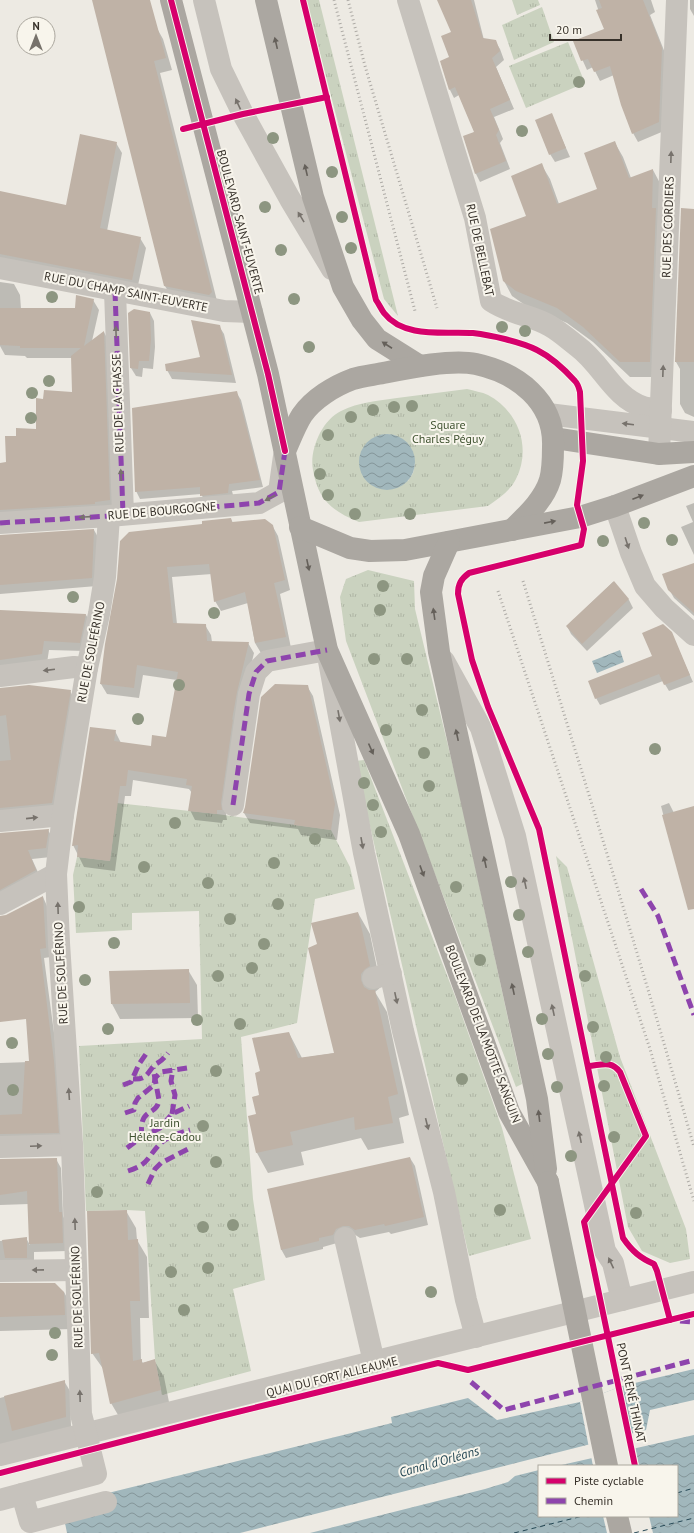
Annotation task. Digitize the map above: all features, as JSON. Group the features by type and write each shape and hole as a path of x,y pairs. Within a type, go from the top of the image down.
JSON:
{"main road":[{"name":"BOULEVARD SAINT-EUVERTE","path":"171,0 268,374 285,451"},
{"path":"266,0 313,197 343,287 362,320 377,339 420,366"},
{"path":"512,530 531,510 550,481 554,438 548,414 532,392 503,373 475,364 458,363 420,366 354,378 331,389 319,398 302,415 285,451 300,527 350,548 370,551 405,550 449,542 512,530 580,517 615,506 694,476"},
{"path":"554,438 659,454 694,452"},
{"name":"BOULEVARD DE LA MOTTE SANGUIN","path":"300,527 327,650 409,834 509,1112 548,1182"},
{"name":"BOULEVARD DE LA MOTTE SANGUIN","path":"449,542 434,576 431,592 439,652 537,1099 548,1182"},
{"path":"548,1182 607,1465"},
{"path":"617,1517 621,1533"}],"street":[{"path":"204,0 221,69 243,114 290,199 343,287"},
{"name":"RUE DE BELLEBAT","path":"408,0 475,218 491,301 502,308 549,326 589,356 619,393 661,419"},
{"name":"RUE DES CORDIERS","path":"659,454 677,0"},
{"name":"RUE DU CHAMP SAINT-EUVERTE","path":"0,268 224,311 252,312"},
{"name":"RUE DE LA CHASSE","path":"114,291 116,515"},
{"path":"548,414 661,419 694,432"},
{"name":"RUE DE BOURGOGNE","path":"0,523 259,503 280,492 285,451"},
{"path":"615,506 630,553 645,586 664,608 694,635"},
{"name":"RUE DE SOLFÉRINO","path":"22,1494 96,1474 81,1414 72,1145 56,874 63,815 116,515"},
{"path":"233,805 249,694 256,672 267,662 327,650"},
{"name":"BOULEVARD DE LA MOTTE SANGUIN","path":"327,650 364,853 382,976 403,1031 444,1192 466,1300 476,1337"},
{"name":"BOULEVARD DE LA MOTTE SANGUIN","path":"439,652 481,728 515,836 605,1251 612,1263 622,1300"},
{"path":"0,676 74,667 88,668"},
{"path":"0,821 63,815"},
{"path":"0,904 56,874"},
{"path":"0,1147 72,1145"},
{"path":"345,1238 374,1362"},
{"path":"0,1271 76,1270"},
{"name":"QUAI DU FORT ALLEAUME","path":"0,1455 694,1282"},
{"path":"0,1500 22,1494 30,1522 106,1502"}],"green space":[{"path":"306,0 319,0 398,316 384,299"},
{"path":"512,0 538,0 540,5 517,15"},
{"path":"542,7 554,42 514,60 502,25"},
{"path":"568,42 585,83 526,108 509,66"},
{"name":"Square Charles Péguy","path":"467,389 488,395 507,410 519,431 522,443 523,455 521,467 514,483 504,494 488,506 359,522 334,509 323,497 315,480 312,462 313,454 318,436 334,415 348,408 369,402","holes":["387,434 396,436 415,464 413,473 408,481 364,447 374,438"]},
{"path":"368,570 414,581 415,609 459,791 522,1084 516,1087 346,641 340,597 346,579"},
{"path":"364,760 455,996 502,1128 531,1239 469,1256 355,761"},
{"name":"Jardin Hélène-Cadou","path":"117,803 217,814 331,830 350,867 355,889 315,899 297,1023 241,1037 253,1199 265,1280 233,1289 251,1371 162,1395 155,1359 145,1211 86,1211 79,1046 202,1039 199,911 132,913 132,930 76,933 73,875 77,857 110,861"},
{"path":"556,856 567,867 620,1057 686,1229 690,1259 670,1263 642,1251 628,1227"}],"water":[{"path":"387,434 398,436 407,442 413,451 415,462 413,473 407,482 398,488 387,490 376,488 367,482 361,473 359,462 361,451 367,442 376,436"},
{"path":"620,650 624,662 597,673 592,661"},
{"name":"Canal d'Orléans","path":"694,1369 694,1400 650,1410 646,1430 240,1533 67,1533 65,1523 104,1494 392,1423 391,1417 468,1398 497,1420 580,1402 622,1386"},
{"path":"694,1435 694,1533 310,1533 485,1489 508,1482 515,1476 538,1470 538,1517 678,1517 678,1465 561,1465"}],"pier":[{"path":"622,1386 632,1436 589,1448 580,1402"},
{"path":"635,1446 639,1465 593,1465 591,1456"},
{"path":"603,1517 649,1517 653,1533 607,1533"}],"building":[{"path":"92,0 150,0 166,58 154,61 212,292 209,295 164,286"},
{"path":"437,0 471,0 483,38 496,40 500,51 492,58 510,100 490,109 499,130 496,135 506,161 475,174 463,136 474,132 455,87 449,90 440,61 449,57 441,36 451,32"},
{"path":"599,0 643,0 662,48 659,122 632,134 621,105 610,66 594,72 588,59 581,61 573,41 604,29 596,10 602,8"},
{"path":"552,113 566,148 549,155 535,120"},
{"path":"80,134 117,142 100,228 141,237 132,280 0,254 0,191 66,205"},
{"path":"615,141 629,178 653,169 652,208 656,208 650,362 620,362 583,327 557,308 516,291 503,281 490,229 526,216 511,176 542,163 557,204 597,189 584,153"},
{"path":"681,208 694,209 694,362 675,362"},
{"path":"76,295 94,299 84,346 104,331 110,500 95,502 95,504 0,510 0,463 6,462 5,436 16,436 16,428 36,429 36,398 43,399 44,390 72,392 71,356 81,348 20,348 20,346 0,345 0,308 75,308"},
{"path":"134,309 150,312 151,339 149,361 139,361 138,369 130,368 128,313"},
{"path":"191,320 220,325 232,375 166,371 165,364 200,357"},
{"path":"237,391 260,480 229,484 228,493 200,496 200,487 135,492 132,408"},
{"path":"231,518 232,522 265,519 273,525 285,580 274,583 286,637 255,643 245,592 214,602 209,564 167,567 173,623 206,624 207,641 249,642 232,720 233,719 221,803 222,810 217,810 217,814 188,811 192,786 186,785 187,779 128,770 126,786 120,786 110,861 77,857 78,845 72,846 90,727 116,730 114,741 151,746 152,735 166,737 178,672 137,665 134,688 100,684 105,644 117,579 120,541 129,532 202,524 202,521"},
{"path":"94,529 92,578 0,585 0,535"},
{"path":"694,563 694,613 668,590 662,574"},
{"path":"614,581 629,599 582,644 566,626"},
{"path":"0,610 86,614 80,643 44,641 42,654 0,660"},
{"path":"663,624 672,632 690,675 664,685 659,674 595,699 588,681 652,656 642,633"},
{"path":"275,684 308,685 335,804 331,830 294,825 295,820 243,813 261,697"},
{"path":"29,685 71,690 52,803 0,808 0,761 11,760 6,715 0,716 0,688"},
{"path":"694,806 694,909 688,910 662,815"},
{"path":"49,829 46,848 28,850 36,870 0,890 0,833"},
{"path":"43,896 46,948 40,949 54,1061 59,1133 0,1134 0,1115 22,1114 25,1061 29,1061 26,1019 0,1022 0,916 6,915"},
{"path":"358,912 370,966 361,974 361,980 364,987 369,990 375,990 398,1094 388,1097 393,1123 355,1130 354,1117 290,1132 293,1145 256,1153 248,1116 256,1114 252,1097 259,1095 255,1073 260,1071 252,1038 289,1032 298,1058 334,1053 308,948 317,944 311,923"},
{"path":"189,969 190,1003 111,1004 109,971"},
{"path":"410,1157 424,1217 385,1226 384,1224 355,1230 349,1226 343,1226 336,1229 333,1235 319,1238 319,1241 281,1250 267,1189"},
{"path":"57,1158 59,1212 62,1212 63,1243 29,1244 27,1191 0,1195 0,1159"},
{"path":"127,1210 128,1240 138,1239 140,1301 130,1301 133,1361 142,1359 142,1363 155,1359 161,1390 110,1404 99,1353 91,1354 87,1211"},
{"path":"27,1237 27,1258 5,1258 2,1240"},
{"path":"0,1283 55,1283 64,1292 65,1315 0,1317"},
{"path":"65,1380 66,1417 12,1431 4,1396"}],"ferry route":[{"path":"678,1493 694,1488"},
{"path":"514,1533 579,1517"},
{"path":"634,1533 694,1518"}],"railway":[{"path":"334,0 415,311"},
{"path":"348,0 365,66 437,308"},
{"path":"523,581 674,1076 694,1147"},
{"path":"498,591 650,1049 694,1201"}],"marked path":[{"path":"115,291 123,514"},
{"path":"0,523 109,516 259,503 279,492 285,451"},
{"path":"233,805 249,694 256,672 267,661 327,650"},
{"path":"641,889 658,916 694,1015"},
{"path":"133,1079 145,1077 168,1053"},
{"path":"123,1085 131,1082 139,1064 146,1054"},
{"path":"142,1137 142,1127 145,1116 155,1109 159,1100 153,1068"},
{"path":"125,1113 134,1110 135,1103 138,1098 154,1085 155,1078 161,1072 187,1068"},
{"path":"172,1114 175,1095 171,1081 173,1069"},
{"path":"127,1148 142,1137 160,1128 172,1114 189,1106"},
{"path":"128,1171 144,1163 165,1140 190,1130"},
{"path":"148,1184 155,1169 161,1163 190,1148"},
{"path":"680,1321 694,1322"},
{"path":"471,1382 504,1410 694,1360"}],"cycle path":[{"path":"171,0 268,374 285,451"},
{"path":"303,0 376,300 384,313 392,321 402,327 414,330 438,333 480,334 506,339 531,347 547,356 567,372 578,385 580,392 583,461 577,505 584,529 581,545 469,573 460,582 458,594 472,660 488,707 539,829 623,1238 637,1254 654,1264 670,1320"},
{"path":"183,129 243,114 327,97"},
{"name":"PONT RENÉ THINAT","path":"588,1066 606,1064 617,1068 646,1136 584,1222 635,1465"},
{"path":"0,1473 217,1417 438,1363 468,1370 694,1314"}]}
